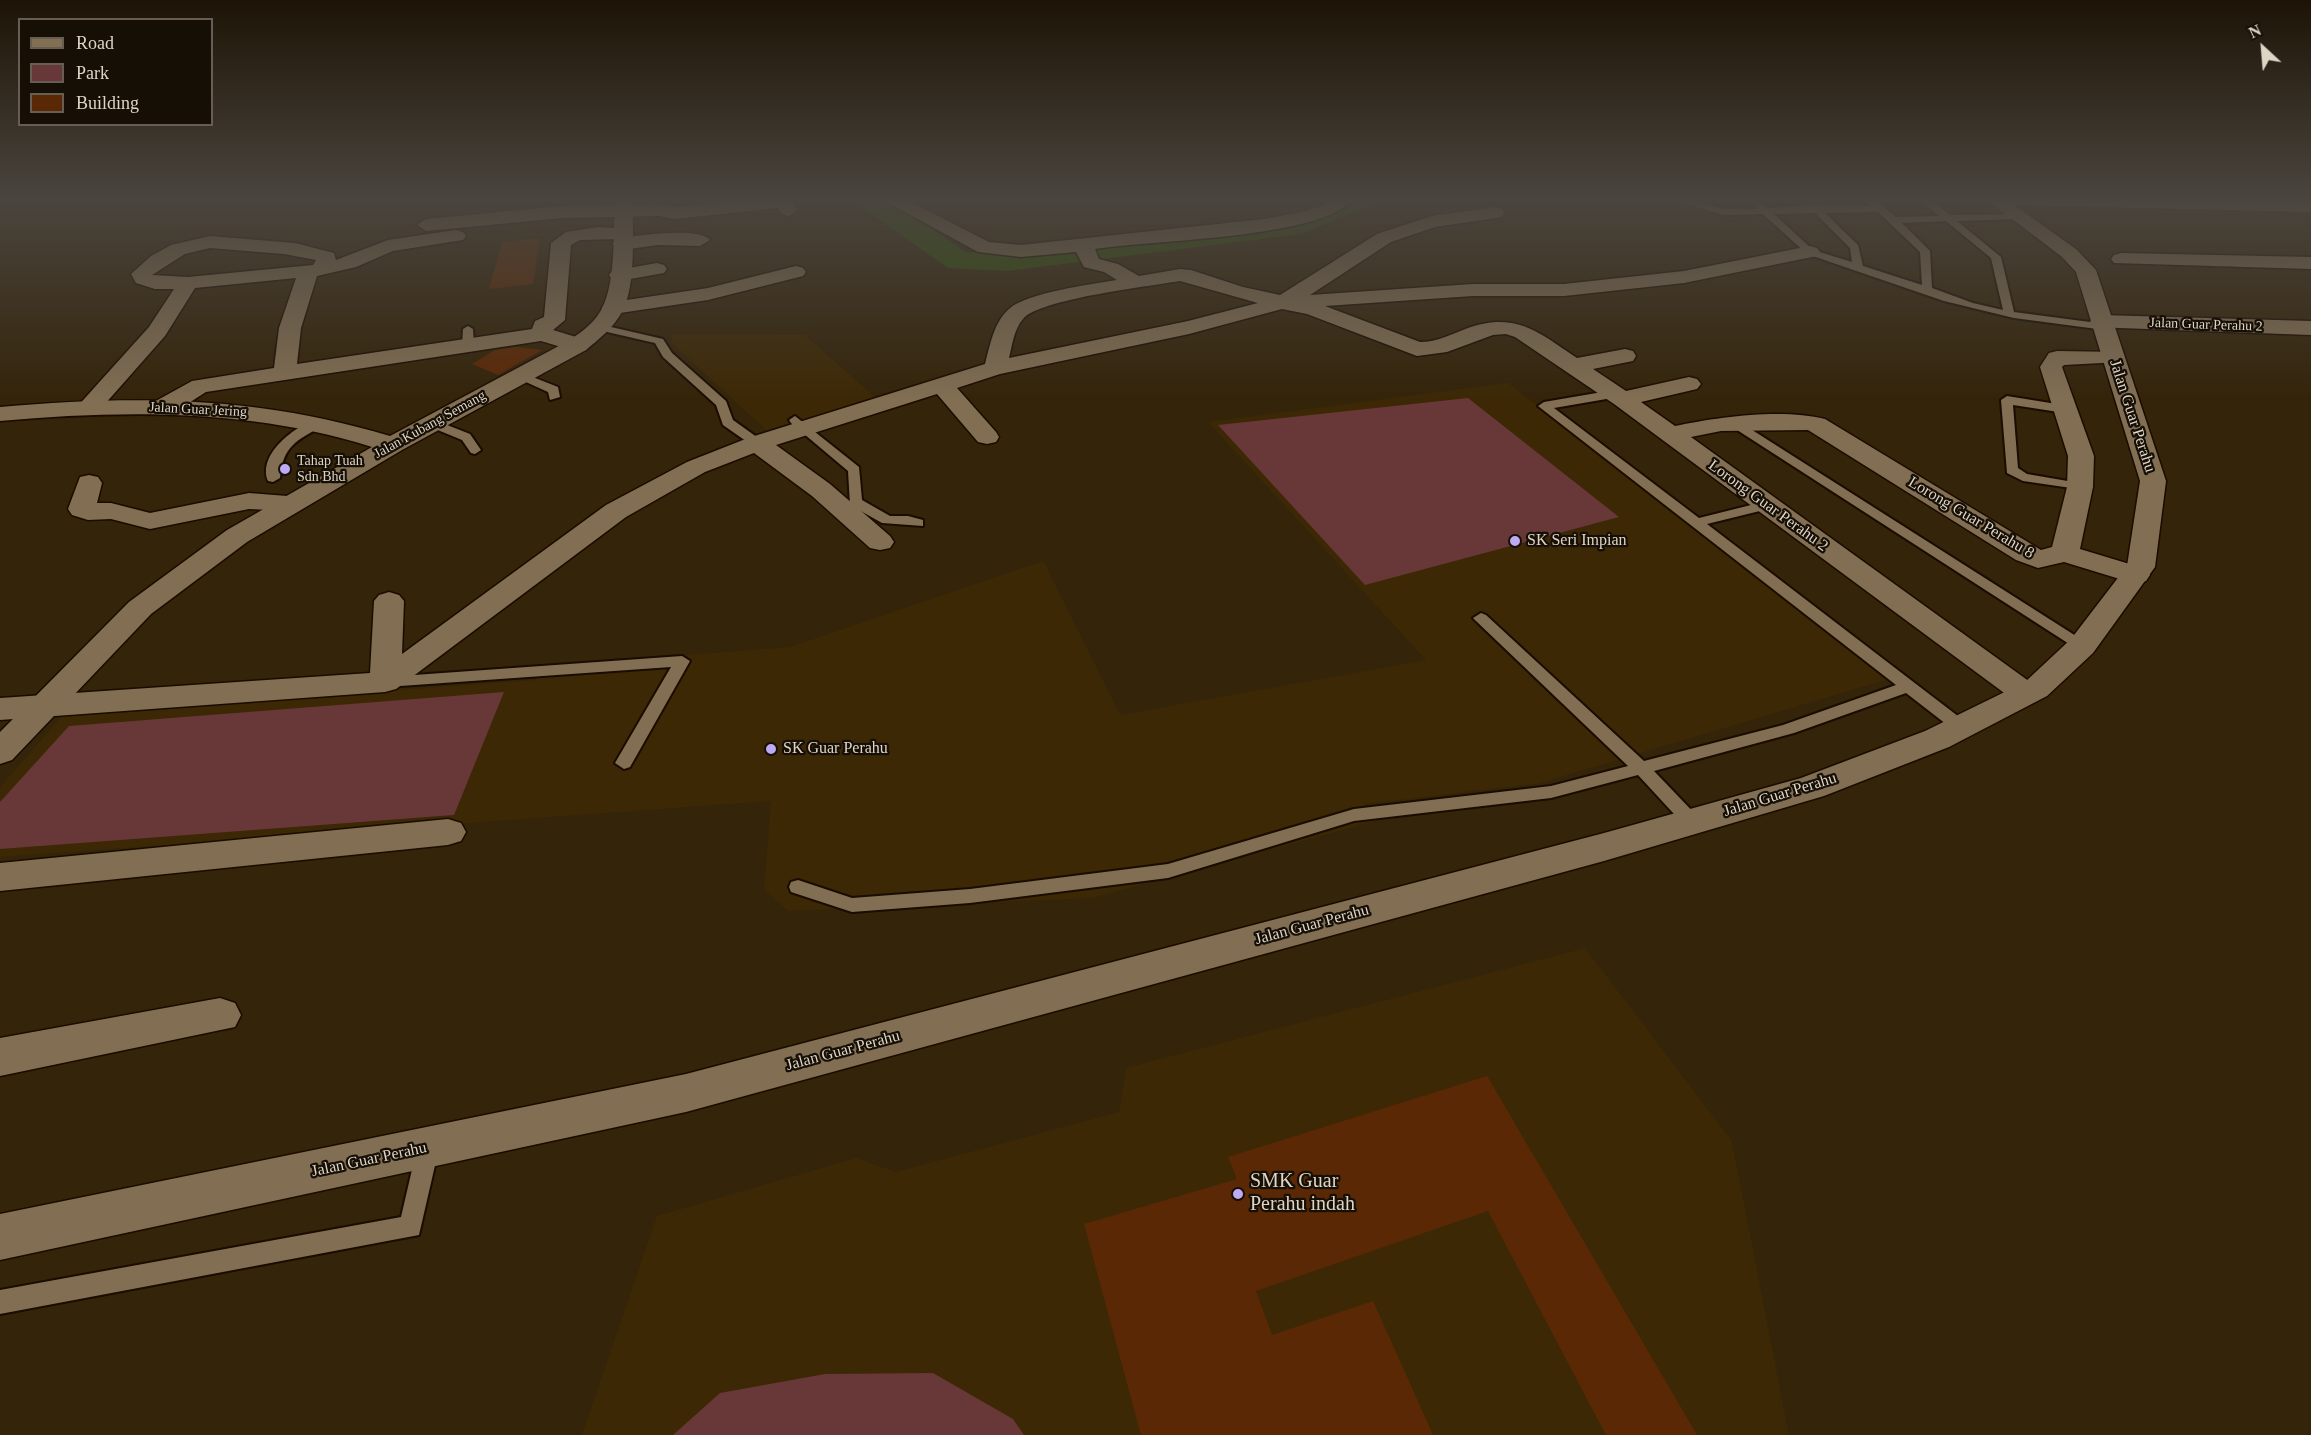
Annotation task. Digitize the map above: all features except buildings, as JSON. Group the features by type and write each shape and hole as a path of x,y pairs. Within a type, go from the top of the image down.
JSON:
{"street":[{"path":"149,266 141,274 143,279 155,283 188,283 314,271 336,266"},
{"path":"285,372 290,328 314,271 321,266"},
{"path":"542,334 543,326 554,320 560,266"},
{"path":"606,318 620,266"},
{"path":"1108,266 1137,284"},
{"path":"995,368 1008,323 1019,310 1052,299 1191,276 1237,292 1282,303 1340,266"},
{"path":"0,709 385,682 616,511 702,476 757,444 801,424 995,368 1188,327 1282,303 1473,290 1564,290 1684,277 1740,266"},
{"name":"Jalan Guar Perahu","path":"0,1237 686,1093 1692,822 1812,787 1937,739 2036,689 2082,646 2141,567 2153,481 2086,270 2082,266"},
{"path":"619,276 657,269"},
{"path":"606,318 796,272"},
{"path":"88,408 157,331 188,283"},
{"name":"Lorong Guar Perahu 2","path":"1282,303 1313,309 1417,349 1433,351 1487,330 1504,327 1523,332 1670,434 2026,694"},
{"name":"Jalan Kubang Semang","path":"0,752 140,608 237,536 432,423 578,345 606,318"},
{"name":"Jalan Guar Perahu 2","path":"2065,410 2051,367 2057,358 2106,335 2311,328"},
{"path":"200,386 468,337 542,334 578,345"},
{"path":"1573,366 1625,356"},
{"path":"163,407 227,369"},
{"path":"941,384 987,437"},
{"path":"1618,397 1689,384"},
{"name":"Jalan Guar Jering","path":"0,414 88,408 163,407 243,411 318,423 393,445"},
{"path":"2065,410 2081,456 2080,487 2065,553"},
{"name":"Lorong Guar Perahu 8","path":"1738,425 1806,422 1816,424 2026,554 2038,559 2065,553 2136,575"},
{"path":"1670,434 1721,424 1738,425"},
{"path":"757,444 821,490 880,542"},
{"path":"89,483 82,508 88,512 111,511 150,521 249,501 291,503"},
{"path":"385,682 389,601"},
{"path":"0,877 448,832"},
{"path":"0,1057 220,1016"}],"lane":[{"path":"1852,266 1927,290 1946,299 2106,335"},
{"path":"1925,266 1927,290"},
{"path":"1998,266 2009,313"},
{"path":"606,318 659,341 667,355 722,404 727,422 757,444"},
{"path":"521,376 554,390 554,397"},
{"path":"1618,397 1544,406 1961,727"},
{"path":"2065,410 2007,400 2012,470 2023,477 2080,487"},
{"path":"273,478 274,457 286,443 318,423"},
{"path":"432,423 466,437 475,450"},
{"path":"801,424 854,470 855,502 887,520 908,520 918,523"},
{"path":"1738,425 2082,646"},
{"path":"1696,523 1767,505"},
{"path":"1481,618 1641,768 1692,822"},
{"path":"385,682 682,662 624,763"},
{"path":"798,887 852,905 970,896 1168,871 1354,815 1551,792 1788,729 1908,686"},
{"path":"0,1302 411,1227 428,1147"}],"shaded area":[{"path":"671,334 805,335 876,398 770,434 673,344"},
{"name":"SK Guar Perahu","path":"1508,383 1889,679 1540,783 1364,804 1372,822 1092,898 788,911 764,889 771,801 0,857 0,787 64,714 536,680 543,666 790,647 1043,561 1120,715 1426,660 1208,422"},
{"name":"SMK Guar Perahu indah","path":"1585,948 1732,1141 1789,1435 582,1435 657,1216 856,1158 896,1172 1119,1112 1126,1068"}],"green space":[{"path":"1468,398 1619,517 1365,585 1218,425"},
{"path":"504,692 454,815 0,849 0,802 69,726"},
{"path":"933,1373 1013,1419 1024,1435 673,1435 720,1393 825,1374"}],"place":[{"name":"Tahap Tuah Sdn Bhd","path":"285,469"},
{"name":"SK Seri Impian","path":"1515,541"},
{"name":"SK Guar Perahu","path":"771,749"},
{"name":"SMK Guar Perahu indah","path":"1238,1194"}]}
